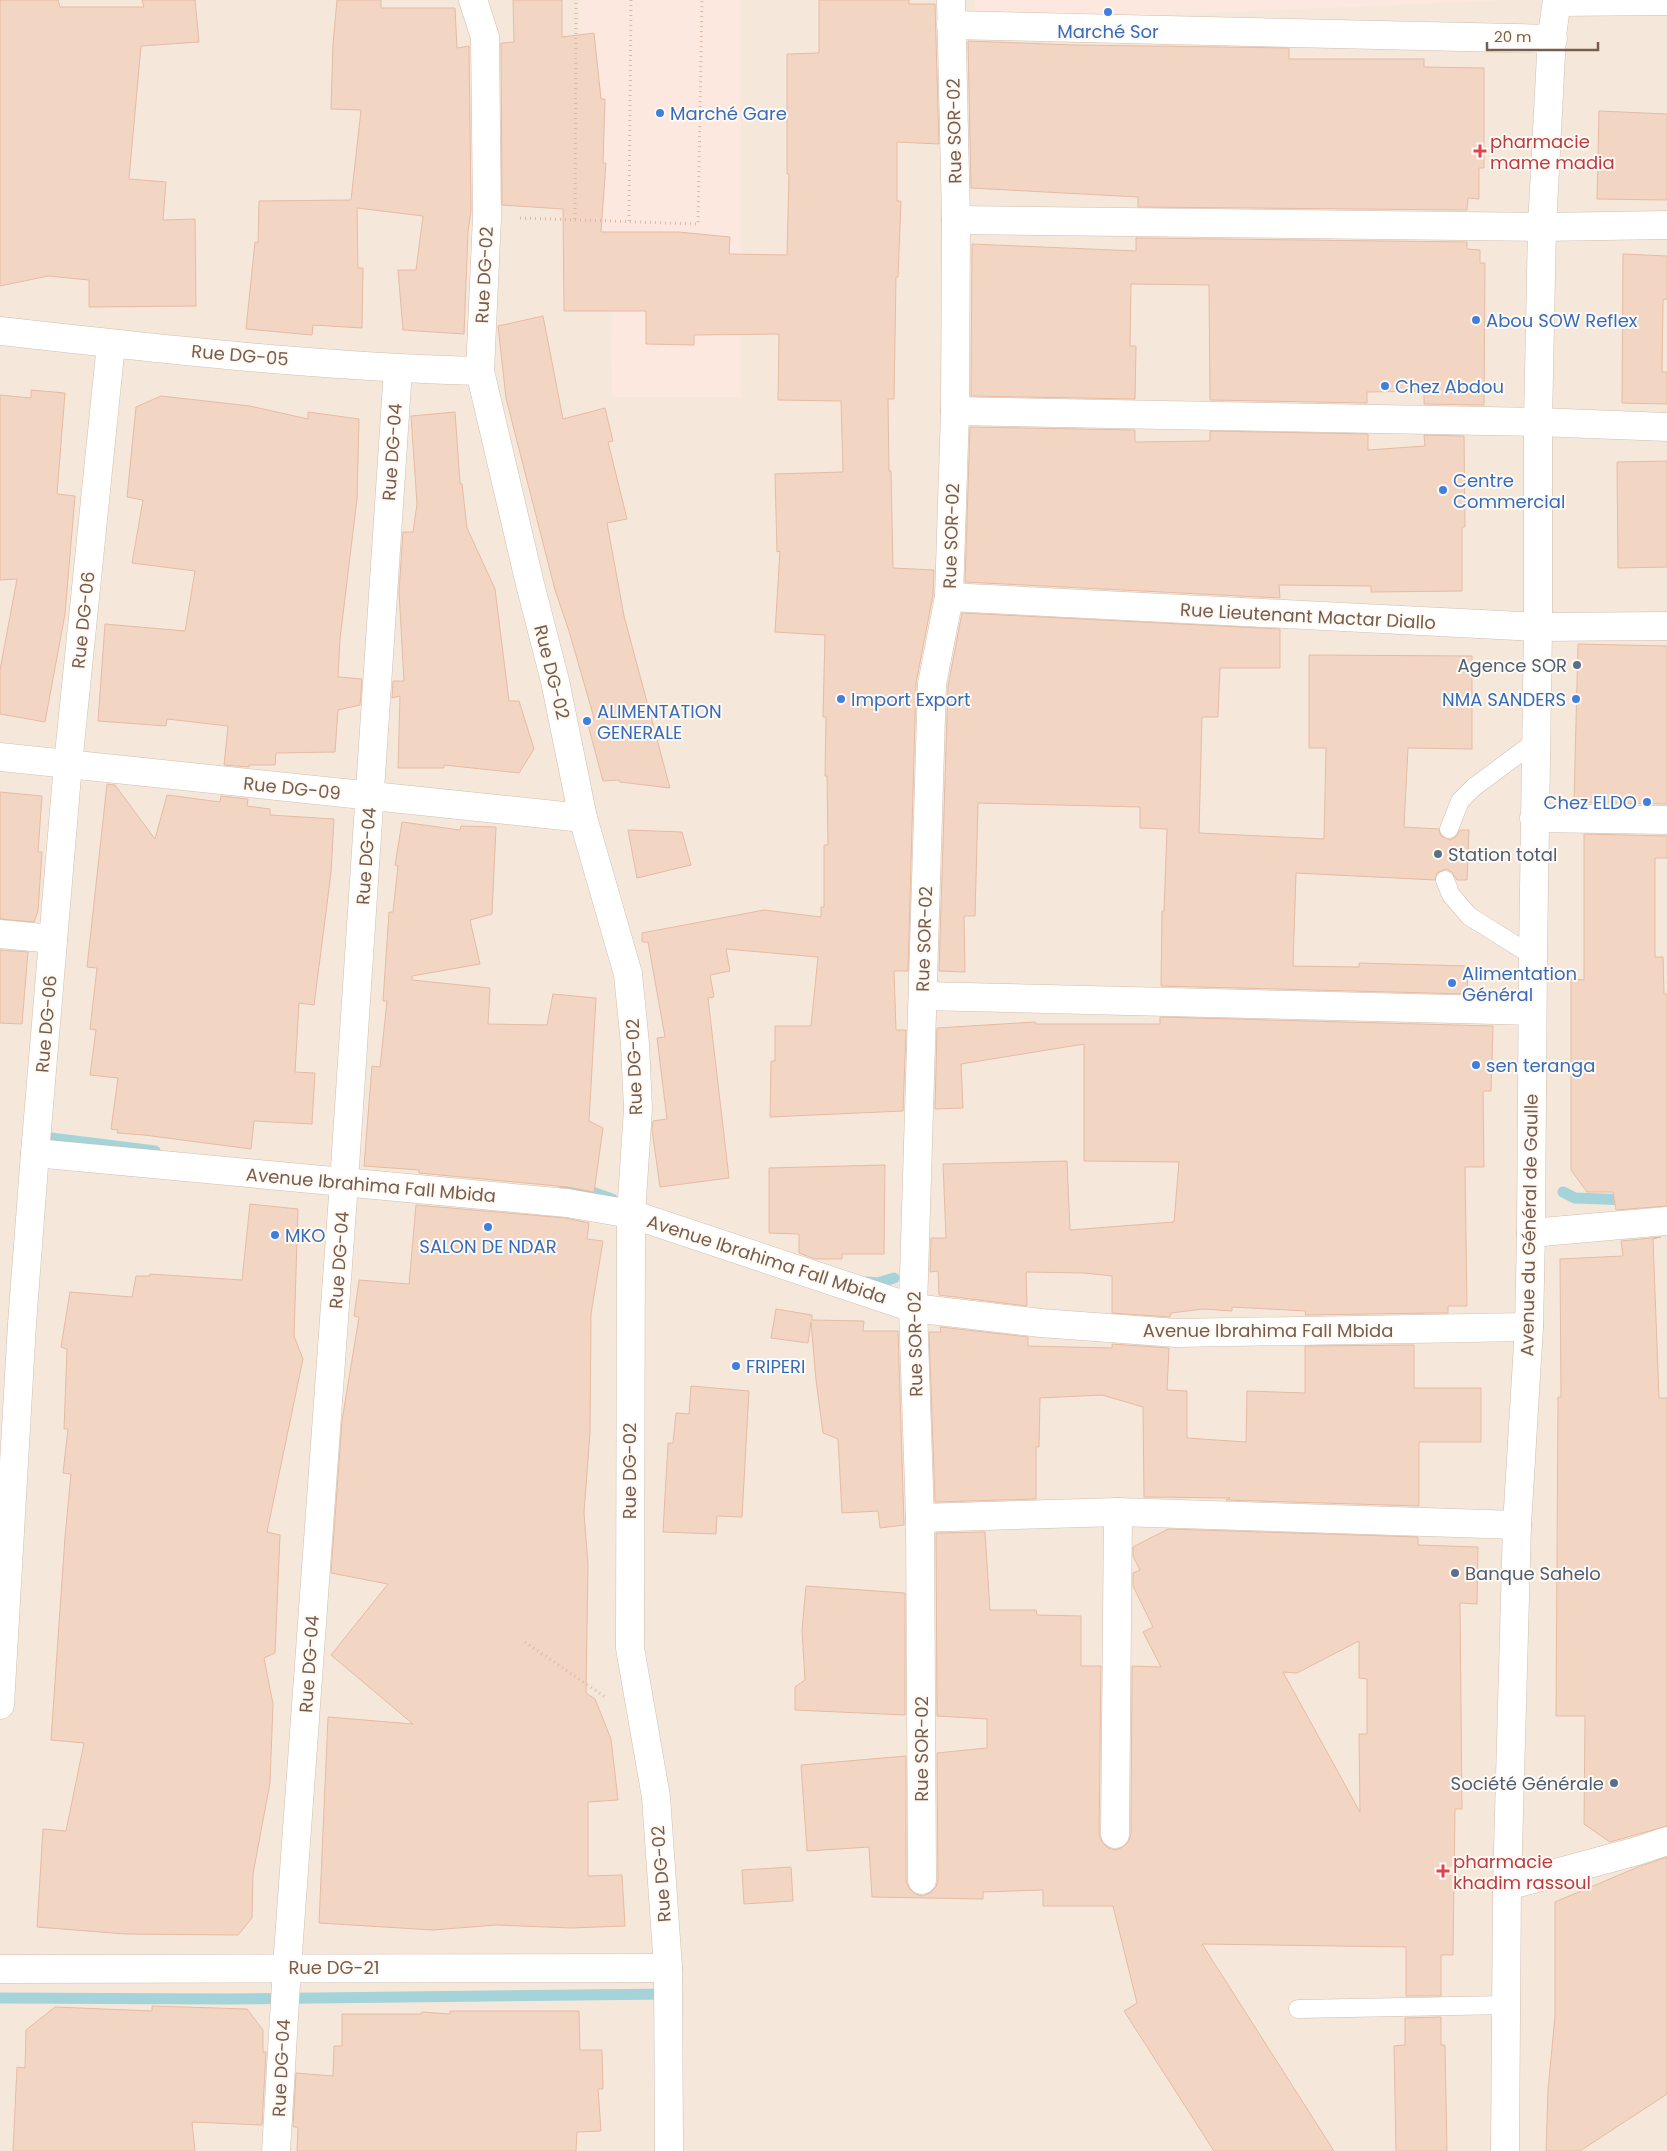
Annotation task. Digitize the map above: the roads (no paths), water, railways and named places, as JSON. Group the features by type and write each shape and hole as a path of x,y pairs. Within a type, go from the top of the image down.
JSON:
{"street":[{"name":"Rue DG-02","path":"473,0 485,37 487,217 480,371 555,681 584,818 628,974 635,1044 638,1109 630,1214 630,1648 656,1797 668,1968 669,2151"},
{"path":"1557,1 1667,1"},
{"name":"Avenue du Général de Gaulle","path":"1505,2151 1507,1886 1517,1525 1529,1327 1531,1233 1534,818 1538,627 1538,422 1542,226 1557,1"},
{"path":"951,12 1553,40"},
{"name":"Rue SOR-02","path":"922,1880 920,1518 913,1308 932,684 949,598 955,411 956,220 951,12"},
{"path":"956,220 1542,226 1667,224"},
{"name":"Rue DG-05","path":"0,331 111,344 398,369 480,371"},
{"name":"Rue DG-06","path":"0,1705 11,1324 36,1153 68,764 111,344"},
{"name":"Rue DG-04","path":"276,2151 287,1967 344,1182 398,369"},
{"path":"955,411 1538,422 1667,427"},
{"name":"Rue Lieutenant Mactar Diallo","path":"949,598 1538,627 1667,626"},
{"name":"Rue DG-09","path":"0,757 584,818"},
{"path":"1534,818 1667,820"},
{"path":"0,934 53,939"},
{"path":"923,996 1532,1011"},
{"name":"Avenue Ibrahima Fall Mbida","path":"36,1153 567,1203 630,1214 913,1308 1041,1323 1176,1333 1529,1327"},
{"path":"1531,1233 1667,1221"},
{"path":"920,1518 1118,1512 1517,1525"},
{"path":"1115,1834 1118,1512"},
{"path":"1507,1886 1637,1851 1667,1841"},
{"name":"Rue DG-21","path":"0,1968 668,1968"}],"lane":[{"path":"1449,829 1460,801 1474,787 1536,741"},
{"path":"1445,880 1451,894 1468,916 1533,956"},
{"path":"1298,2008 1506,2005"}],"waterway":[{"path":"35,1136 155,1151"},
{"path":"564,1190 592,1192 612,1199"},
{"path":"1563,1192 1575,1198 1630,1200"},
{"path":"867,1282 878,1283 894,1278"},
{"path":"0,1998 226,1999 668,1994"}],"place":[{"name":"Marché Sor","path":"1108,12"},
{"name":"Marché Gare","path":"660,113"},
{"name":"pharmacie mame madia","path":"1480,151"},
{"name":"Abou SOW Reflex","path":"1476,320"},
{"name":"Chez Abdou","path":"1385,386"},
{"name":"Centre Commercial","path":"1443,490"},
{"name":"Agence SOR","path":"1577,665"},
{"name":"Import Export","path":"841,699"},
{"name":"NMA SANDERS","path":"1576,699"},
{"name":"ALIMENTATION GENERALE","path":"587,721"},
{"name":"Chez ELDO","path":"1647,802"},
{"name":"Station total","path":"1438,854"},
{"name":"Alimentation Général","path":"1452,983"},
{"name":"sen teranga","path":"1476,1065"},
{"name":"SALON DE NDAR","path":"488,1227"},
{"name":"MKO","path":"275,1235"},
{"name":"FRIPERI","path":"736,1366"},
{"name":"Banque Sahelo","path":"1455,1573"},
{"name":"Société Générale","path":"1614,1783"},
{"name":"pharmacie khadim rassoul","path":"1443,1871"}]}
